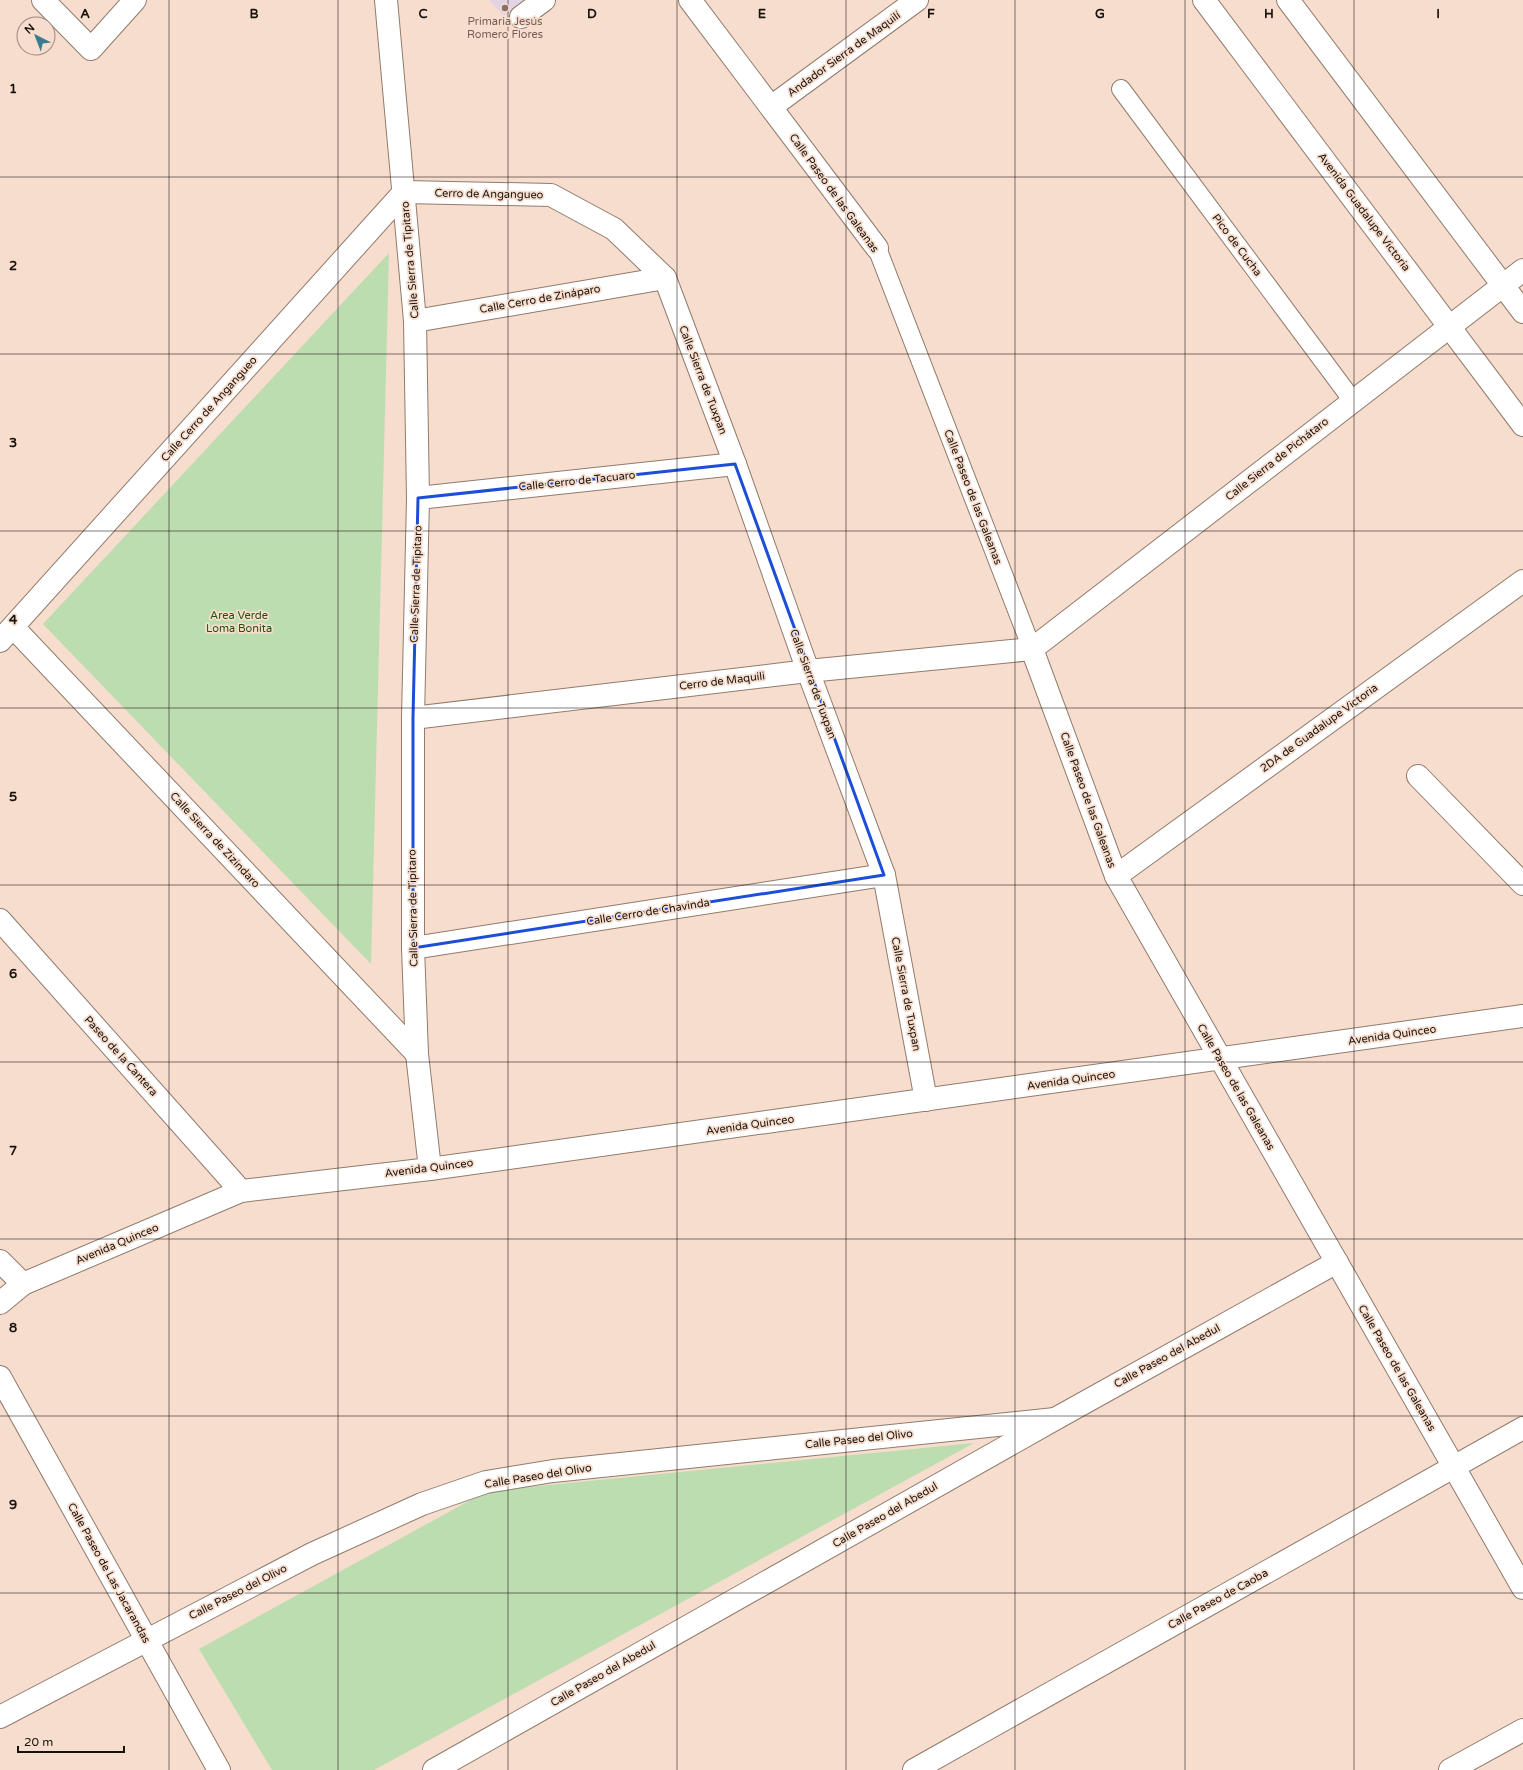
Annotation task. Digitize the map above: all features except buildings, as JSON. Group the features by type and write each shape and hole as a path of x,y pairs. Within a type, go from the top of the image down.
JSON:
{"street":[{"path":"43,0 91,49 135,0"},
{"name":"Calle Sierra de Tipitaro","path":"386,0 415,320 418,498 412,718 413,948 417,1054 430,1169"},
{"path":"521,17 544,0"},
{"name":"Calle Paseo de las Galeanas","path":"690,0 877,248"},
{"name":"Andador Sierra de Maquilí","path":"771,107 917,0"},
{"name":"Avenida Guadalupe Victoria","path":"1204,0 1523,424"},
{"path":"1288,0 1523,312"},
{"name":"Cerro de Angangueo","path":"404,192 551,195 614,229 665,278"},
{"name":"Calle Cerro de Angangueo","path":"6,634 404,192"},
{"name":"Calle Sierra de Pichátaro","path":"1032,649 1523,270"},
{"name":"Calle Cerro de Zináparo","path":"415,320 665,278"},
{"name":"Calle Sierra de Tuxpan","path":"665,278 735,464 808,671 884,875 926,1100"},
{"name":"Calle Cerro de Tacuaro","path":"418,498 735,464"},
{"name":"2DA de Guadalupe Victoria","path":"1116,876 1523,581"},
{"name":"Calle Sierra de Zizindaro","path":"6,634 417,1054"},
{"name":"Calle Paseo de las Galeanas","path":"1032,649 1116,876 1523,1588"},
{"name":"Cerro de Maquili","path":"412,718 808,671 1032,649"},
{"path":"1418,776 1523,884"},
{"name":"Calle Cerro de Chavinda","path":"413,948 884,875"},
{"name":"Paseo de la Cantera","path":"0,920 241,1191"},
{"name":"Avenida Quinceo","path":"0,1303 23,1284 241,1191 430,1169 1523,1016"},
{"path":"0,1261 23,1284"},
{"name":"Calle Paseo del Abedul","path":"434,1770 1055,1419 1337,1262"},
{"name":"Calle Paseo de Las Jacarandas","path":"0,1377 219,1770"},
{"name":"Calle Paseo del Olivo","path":"0,1717 312,1554 422,1504 486,1482 553,1471 1055,1419"},
{"name":"Calle Paseo de Caoba","path":"914,1770 1523,1428"},
{"path":"1450,1770 1523,1730"}],"lane":[{"name":"Pico de Cucha","path":"1121,89 1353,401"},
{"name":"Calle Paseo de las Galeanas","path":"877,248 1032,649"}],"highlighted area":[{"path":"735,464 884,875 413,948 413,718 418,498"}],"shaded area":[{"name":"Primaria Jesús Romero Flores","path":"489,0 525,0 504,16"}],"green space":[{"name":"Area Verde Loma Bonita","path":"389,253 371,964 43,624"},
{"path":"974,1443 374,1770 272,1770 199,1649 487,1491"}],"place":[{"name":"Primaria Jesús Romero Flores","path":"505,8"}]}
